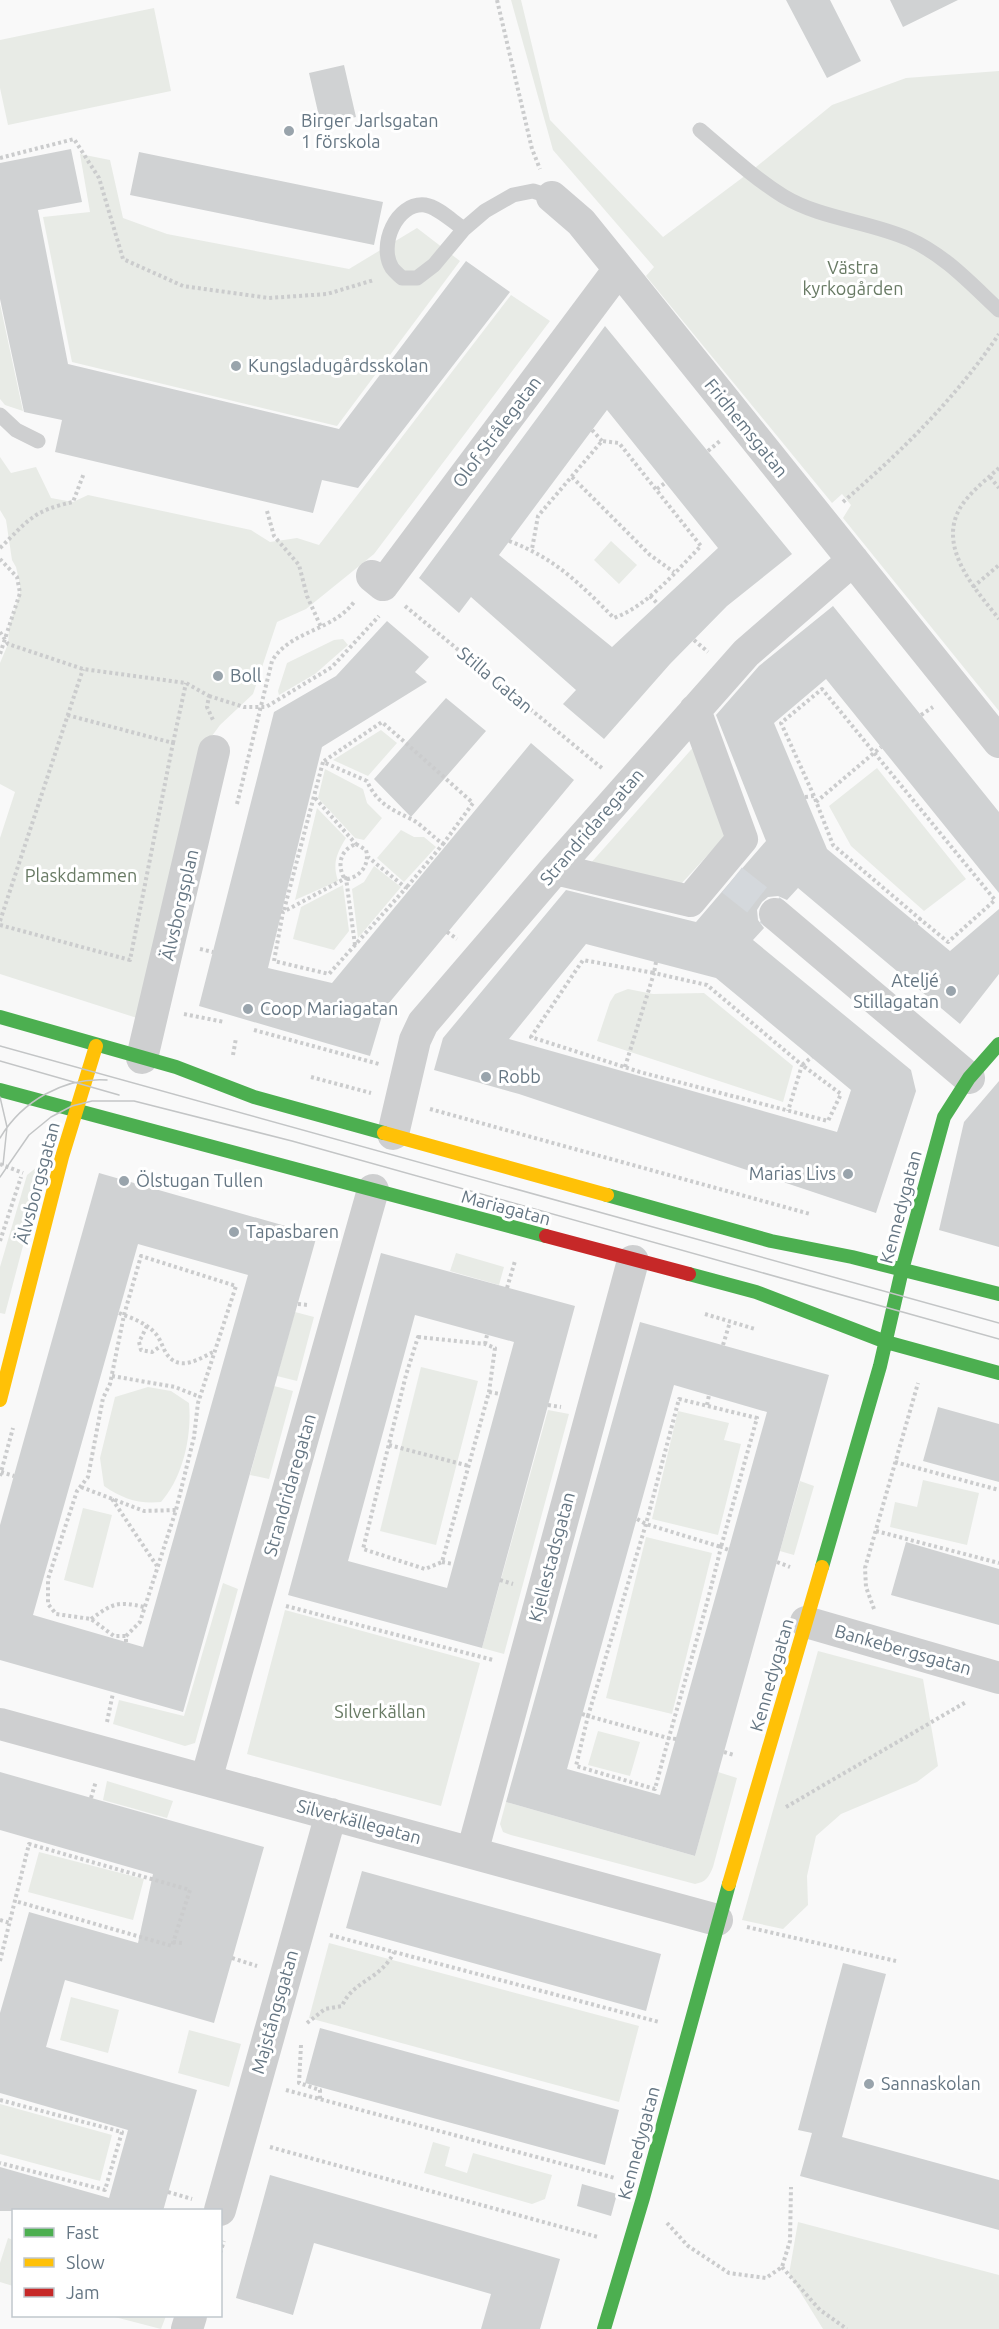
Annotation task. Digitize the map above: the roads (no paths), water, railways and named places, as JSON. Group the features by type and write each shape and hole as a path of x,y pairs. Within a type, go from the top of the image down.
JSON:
{"street":[{"name":"Fridhemsgatan","path":"552,197 581,222 620,269 999,742"},
{"name":"Olof Strålegatan","path":"384,586 620,269"},
{"name":"Strandridaregatan","path":"393,1134 415,1040 423,1023 555,869 746,653 853,560"},
{"path":"555,869 690,901 725,874 742,839 695,710"},
{"name":"Älvsborgsplan","path":"142,1058 214,751"},
{"path":"775,914 969,1078"},
{"path":"0,1017 176,1067 254,1097 771,1241 999,1294"},
{"name":"Kennedygatan","path":"604,2329 727,1922 806,1622 886,1342 902,1270 944,1117 969,1078 999,1044"},
{"name":"Älvsborgsgatan","path":"0,1400 76,1110 96,1046"},
{"name":"Mariagatan","path":"0,1090 633,1261 756,1292 886,1342 999,1373"},
{"name":"Strandridaregatan","path":"206,1780 373,1190"},
{"name":"Kjellestadsgatan","path":"472,1853 633,1261"},
{"name":"Bankebergsgatan","path":"806,1622 999,1678"},
{"name":"Silverkällegatan","path":"0,1724 727,1922"},
{"name":"Majstångsgatan","path":"211,2206 331,1814"}],"lane":[{"path":"700,130 784,197 828,215 909,239 944,259 999,310"},
{"path":"464,229 435,209 424,205 406,210 395,221 390,232 388,256 392,268 402,278 417,278 434,265 464,229 485,211 513,195 533,191 552,197"},
{"path":"0,414 16,430 38,441"}],"tunnel":[{"path":"732,880 775,914"}],"tram line":[{"path":"0,1046 999,1323"},
{"path":"0,1061 119,1095"},
{"path":"0,1138 20,1113 46,1094 75,1083 107,1080"},
{"path":"0,1097 7,1127 3,1165"},
{"path":"0,1177 29,1135 51,1117 72,1106 92,1101 134,1101 292,1141 999,1339"}],"place":[{"name":"Birger Jarlsgatan 1 förskola","path":"289,131"},
{"name":"Kungsladugårdsskolan","path":"236,366"},
{"name":"Boll","path":"218,676"},
{"name":"Ateljé Stillagatan","path":"951,991"},
{"name":"Coop Mariagatan","path":"248,1009"},
{"name":"Robb","path":"486,1077"},
{"name":"Marias Livs","path":"848,1174"},
{"name":"Ölstugan Tullen","path":"124,1181"},
{"name":"Tapasbaren","path":"234,1232"},
{"name":"Sannaskolan","path":"869,2084"}],"park label":[{"name":"Västra kyrkogården","path":"853,278"},
{"name":"Plaskdammen","path":"81,876"},
{"name":"Silverkällan","path":"380,1712"}]}
